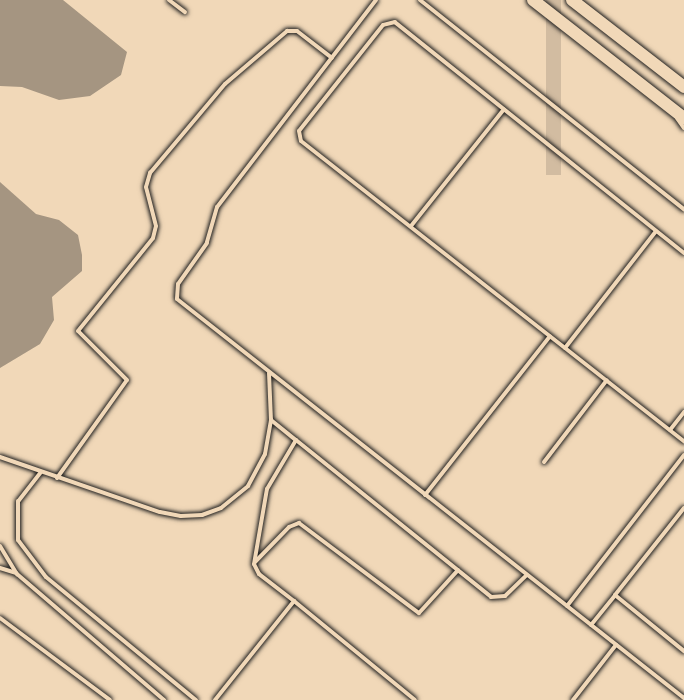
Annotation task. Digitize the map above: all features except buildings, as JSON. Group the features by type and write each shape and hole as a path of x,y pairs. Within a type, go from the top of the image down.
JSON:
{"highway":[{"path":"533,0 684,118"},
{"path":"572,0 684,87"}],"lane":[{"path":"169,0 184,12"},
{"path":"376,0 217,207 207,243 176,290 182,304 684,698"},
{"path":"420,0 684,209"},
{"path":"684,253 399,24 391,22 379,29 298,135 684,441"},
{"path":"57,478 127,380 79,337 78,331 153,237 156,226 146,187 150,173 225,84 287,31 297,31 332,58"},
{"path":"667,106 684,128"},
{"path":"411,226 504,109"},
{"path":"565,348 656,231"},
{"path":"424,495 550,336"},
{"path":"0,457 160,512 181,516 202,514 221,508 248,486 264,454 272,420 269,373"},
{"path":"544,462 607,380"},
{"path":"670,430 684,412"},
{"path":"272,420 496,598 505,596 527,575"},
{"path":"296,440 267,489 254,564 259,574 415,700"},
{"path":"567,606 684,454"},
{"path":"41,472 18,501 18,540 46,577 196,700"},
{"path":"591,625 684,508"},
{"path":"254,564 289,527 299,523 419,613 458,570"},
{"path":"0,546 17,574 164,700"},
{"path":"0,568 17,574"},
{"path":"615,595 684,651"},
{"path":"215,700 294,602"},
{"path":"0,618 110,700"},
{"path":"573,700 616,645"}],"shaded area":[{"path":"0,0 63,0 127,52 121,75 90,96 59,100 22,87 0,86"},
{"path":"546,0 561,0 561,175 546,175"},
{"path":"0,182 36,214 59,220 78,235 82,271 52,297 54,320 40,344 0,368"}]}
